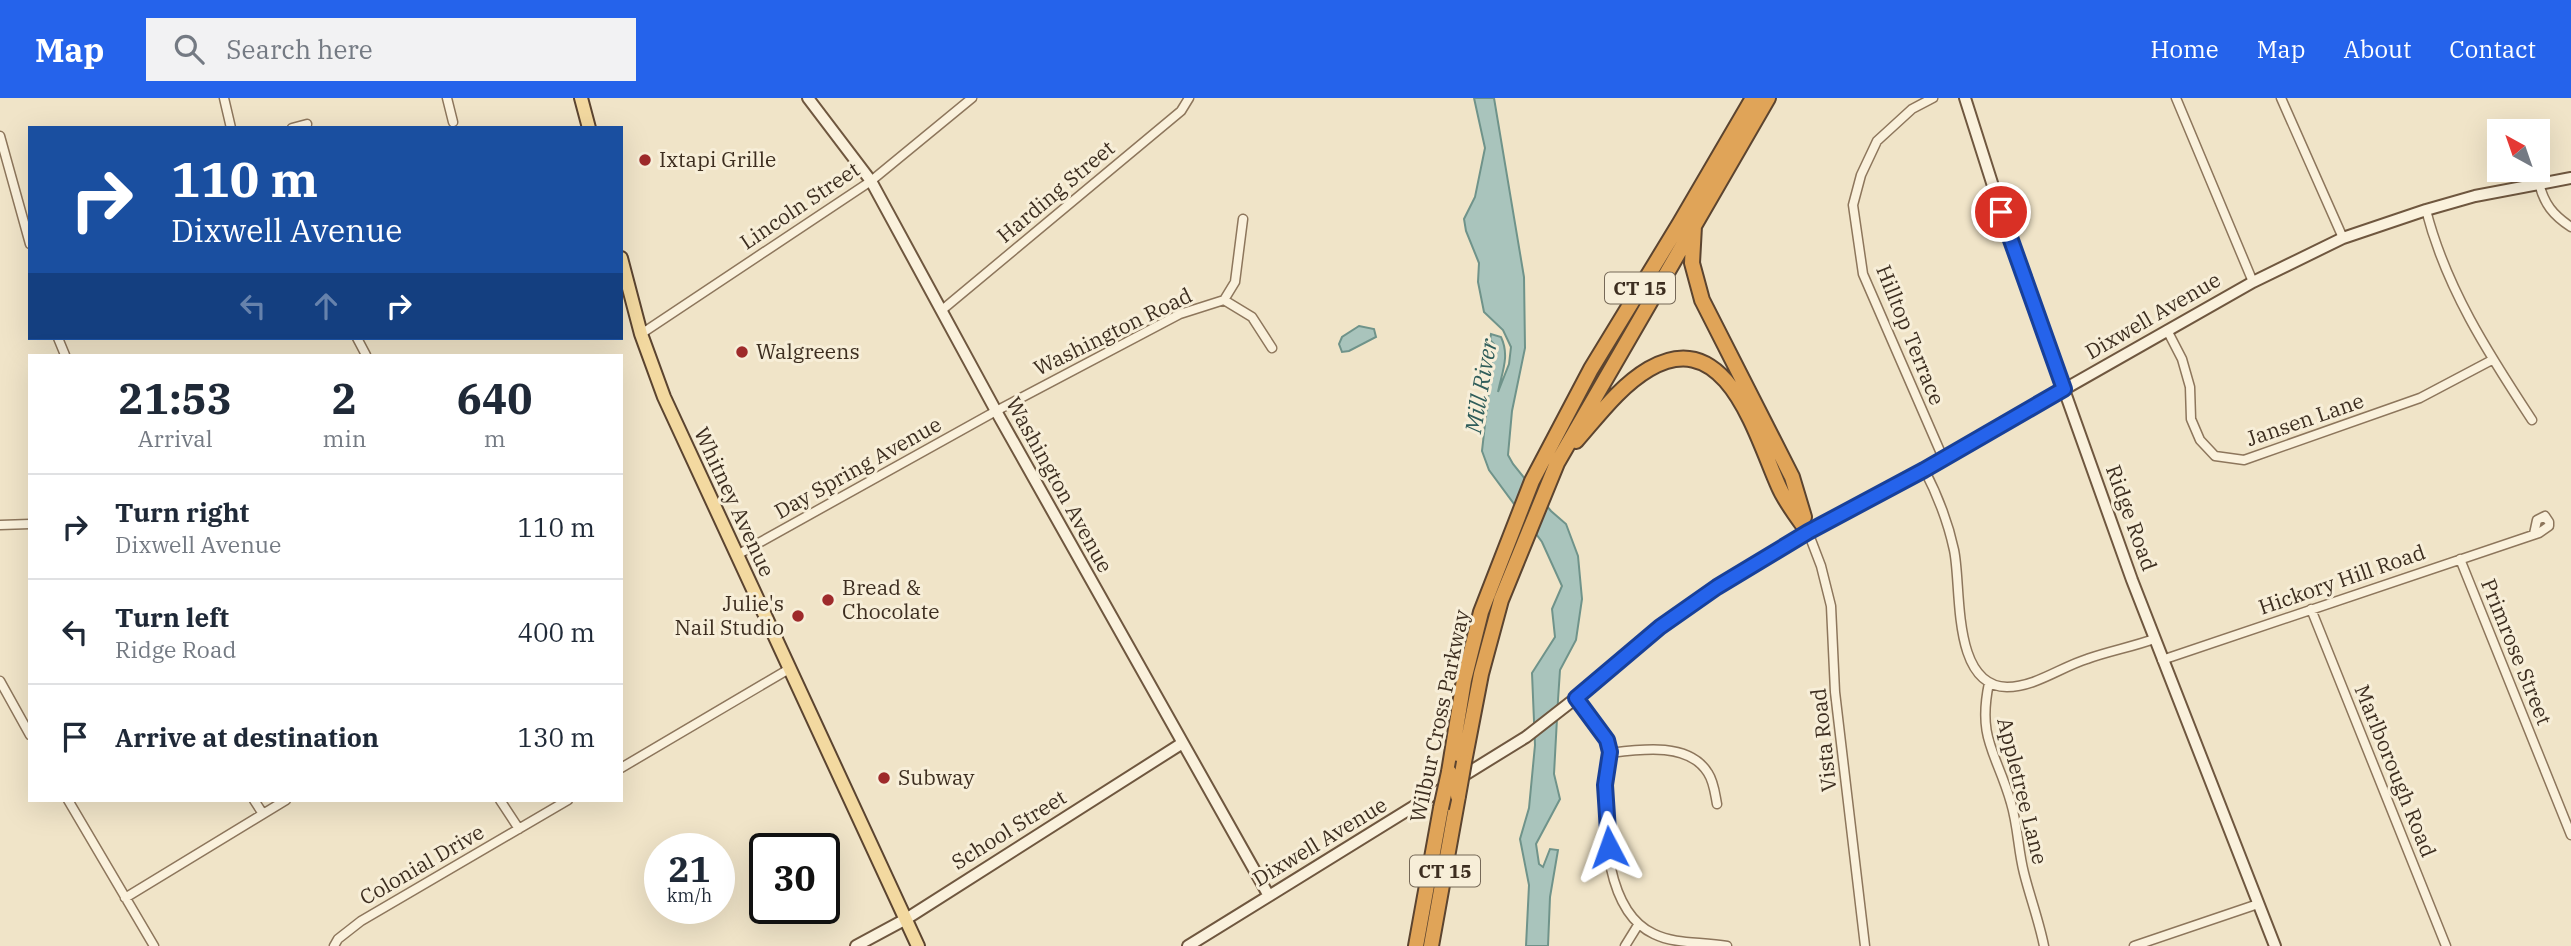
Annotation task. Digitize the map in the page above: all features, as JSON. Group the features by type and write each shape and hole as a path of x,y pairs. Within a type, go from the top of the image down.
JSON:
{"highway":[{"name":"Wilbur Cross Parkway","path":"1416,946 1464,680 1482,612 1518,513 1591,369 1753,98"},
{"name":"Wilbur Cross Parkway","path":"1431,946 1480,674 1501,600 1529,527 1557,463 1768,98"},
{"path":"1694,224 1692,263 1702,300 1792,477 1808,532"},
{"path":"1557,463 1620,393 1650,369 1676,359 1698,361 1717,370 1744,406 1780,490 1808,532"}],"main road":[{"path":"581,98 588,126"},
{"name":"Washington Avenue","path":"808,98 871,181 1181,744 1269,896"},
{"name":"Ridge Road","path":"1965,98 2007,230 2154,639 2275,946"},
{"name":"Dixwell Avenue","path":"1188,946 1532,732 1687,606 1808,532 1924,470 2253,282 2343,237 2475,196 2571,178"},
{"name":"Whitney Avenue","path":"623,266 640,334 664,397 918,946"},
{"name":"School Street","path":"856,946 905,919 1181,744"}],"street":[{"path":"224,98 231,126"},
{"path":"447,98 453,121"},
{"name":"Lincoln Street","path":"640,334 871,181 972,98"},
{"name":"Harding Street","path":"942,310 1181,111 1189,98"},
{"name":"Hilltop Terrace","path":"1933,98 1912,109 1877,141 1861,175 1853,205 1863,274 1943,458"},
{"path":"2176,98 2253,282"},
{"path":"2281,98 2343,237"},
{"path":"300,126 307,124"},
{"path":"0,136 28,237"},
{"path":"2539,183 2546,205 2554,215 2571,227"},
{"path":"2426,210 2436,246 2458,299 2492,360 2532,420"},
{"path":"1224,300 1235,282 1243,219"},
{"name":"Washington Road","path":"996,411 1180,314 1224,300 1252,317 1272,348"},
{"name":"Jansen Lane","path":"2167,330 2182,359 2190,387 2191,419 2200,440 2215,456 2244,460 2420,398 2492,360"},
{"name":"Day Spring Avenue","path":"737,555 996,411"},
{"path":"1924,470 1944,515 1954,549 1965,649 1974,666 1989,683 2005,687 2020,686 2085,659 2154,639"},
{"path":"0,525 28,524"},
{"name":"Vista Road","path":"1808,532 1821,566 1831,606 1835,692 1865,946"},
{"name":"Hickory Hill Road","path":"2162,660 2534,534"},
{"name":"Primrose Street","path":"2460,559 2571,835"},
{"name":"Marlborough Road","path":"2311,609 2446,946"},
{"path":"623,767 789,669"},
{"path":"0,681 28,731"},
{"name":"Appletree Lane","path":"1989,683 1984,727 1989,747 2012,804 2023,871 2044,946"},
{"path":"1576,698 1607,740 1610,752 1605,785 1610,866 1616,890 1638,925 1672,940 1727,946"},
{"path":"1610,752 1667,751 1688,756 1699,762 1709,774 1717,804"},
{"path":"69,802 154,946"},
{"path":"255,802 263,814"},
{"path":"125,898 283,802"},
{"path":"501,802 519,829"},
{"name":"Colonial Drive","path":"334,946 361,921 565,802"},
{"path":"2134,946 2258,904"},
{"path":"1625,946 1638,925"}],"water":[{"path":"1474,98 1494,98 1524,277 1525,348 1512,411 1508,455 1551,511 1566,524 1578,556 1582,599 1576,640 1560,670 1554,774 1560,799 1536,844 1539,864 1543,867 1550,849 1558,850 1550,897 1548,946 1526,946 1529,885 1520,839 1529,808 1535,745 1532,673 1555,637 1552,609 1562,586 1542,542 1489,470 1482,451 1494,344 1490,340 1491,334 1501,337 1505,351 1498,392 1509,364 1511,347 1503,330 1484,312 1478,282 1479,263 1464,219 1475,197 1485,148"},
{"path":"1359,326 1374,329 1376,337 1342,352 1339,344 1342,337"}],"place":[{"name":"Ixtapi Grille","path":"645,160"},
{"name":"Walgreens","path":"742,352"},
{"name":"Bread & Chocolate","path":"828,600"},
{"name":"Julie's Nail Studio","path":"798,616"},
{"name":"Subway","path":"884,778"}],"route":[{"path":"1609,847 1605,785 1610,752 1607,740 1576,698 1660,627 1717,587 1808,532 1924,470 2064,389 2001,212"}],"water label":[{"name":"Mill River","path":"1481,386"}]}
